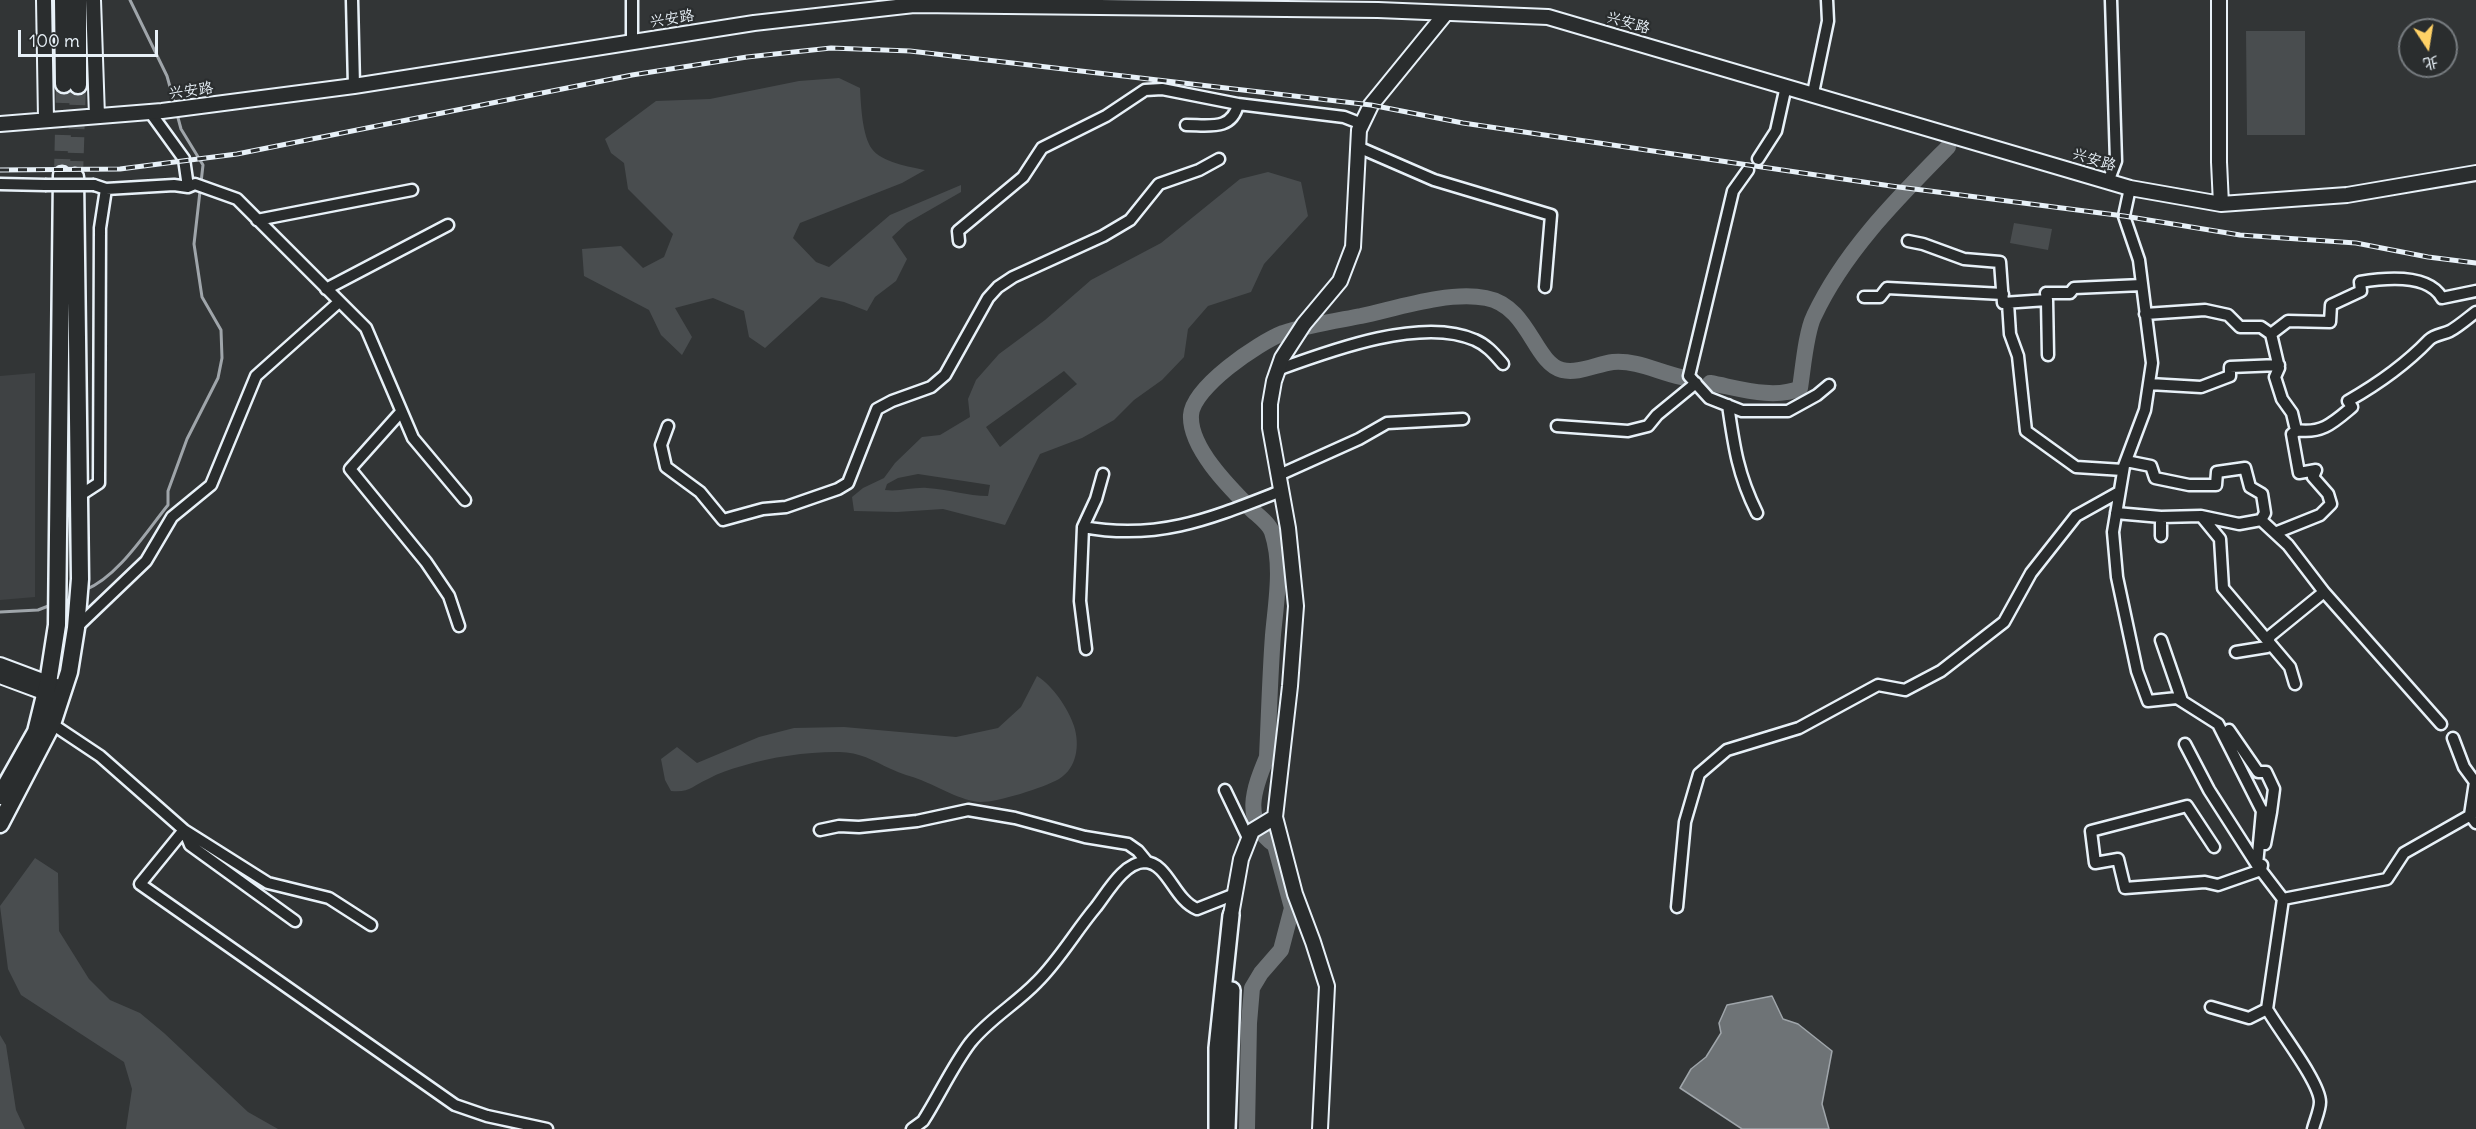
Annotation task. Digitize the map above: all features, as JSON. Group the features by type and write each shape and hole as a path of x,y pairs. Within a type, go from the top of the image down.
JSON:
{"main road":[{"path":"63,0 71,84 78,0"},
{"path":"0,796 36,732 55,691 69,672 77,620 80,579 79,496 69,176 59,591 55,691 52,724 0,824"},
{"path":"1216,1129 1217,1048 1231,915"},
{"path":"1227,1129 1236,942 1231,915"}],"street":[{"path":"44,0 46,119"},
{"path":"93,0 97,116"},
{"path":"352,0 354,86"},
{"path":"632,0 632,41"},
{"path":"1813,93 1828,21 1827,0"},
{"path":"2108,182 2116,161 2111,0"},
{"path":"2220,0 2221,204"},
{"name":"兴安路","path":"0,124 156,112 354,86 754,23 914,5 1378,5 1446,12 1548,17 1813,93 2108,182 2221,204 2347,195 2476,173"},
{"path":"1231,915 1241,860 1260,828 1290,686 1296,606 1288,528 1269,416 1271,393 1277,370 1288,348 1340,281 1353,247 1359,130 1371,105 1446,12"},
{"path":"1758,159 1776,131 1786,86"},
{"path":"959,241 958,231 1023,177 1042,148 1106,116 1145,90 1162,89 1238,104 1344,117 1362,124"},
{"path":"1186,125 1227,123 1235,116 1238,104"},
{"path":"156,112 184,159 196,186"},
{"path":"1358,147 1434,180 1551,215 1545,287"},
{"path":"668,426 661,445 666,467 700,492 723,520 763,508 786,507 838,489 848,483 877,409 892,400 931,387 945,375 988,298 998,287 1013,277 1104,237 1130,220 1160,184 1199,170 1219,159"},
{"path":"1748,170 1733,191 1689,376 1709,398 1742,411 1788,411 1817,395 1829,385"},
{"path":"0,184 94,185 106,189 196,186 237,199 366,328 413,438 465,500"},
{"path":"2130,188 2124,216 2139,260 2152,363 2145,410 2125,465 2113,532 2114,550 2137,671 2148,700 2177,698 2218,724 2267,811"},
{"path":"79,496 99,483 100,228 106,189"},
{"path":"257,220 412,190"},
{"path":"326,289 448,225"},
{"path":"1908,242 1923,244 1964,259 2000,262 2010,334 2018,356 2025,431 2076,467 2151,466 2155,478 2189,485 2216,484 2217,472 2245,468 2250,487 2262,494 2265,513 2261,520 2239,524 2201,516 2161,517 2116,513"},
{"path":"2271,334 2288,321 2330,322 2331,305 2361,291 2360,282 2387,278 2394,281 2425,282 2438,290 2442,298 2476,291"},
{"path":"2048,355 2046,292 2070,293 2074,288 2142,285"},
{"path":"1864,297 1880,297 1887,288 2005,299 2047,300"},
{"path":"77,620 146,561 172,517 211,485 256,376 339,302"},
{"path":"2145,314 2205,310 2228,315 2240,327 2261,327 2271,334 2278,365 2275,377 2283,399 2292,412 2296,430 2298,430"},
{"path":"2275,533 2320,515 2331,504 2328,494 2313,477 2316,470 2299,473 2292,434 2298,430 2311,432 2329,425 2352,407 2348,401 2374,386 2404,364 2430,339 2451,330 2476,312"},
{"path":"1277,370 1369,340 1413,333 1452,334 1476,340 1492,351 1503,364"},
{"path":"2149,384 2183,384 2187,388 2201,387 2230,376 2230,367 2278,365"},
{"path":"1557,426 1628,431 1648,426 1657,415 1696,383"},
{"path":"1728,405 1734,452 1757,513"},
{"path":"401,412 350,469 426,562 449,596 459,626"},
{"path":"1279,475 1359,439 1387,423 1463,419"},
{"path":"1086,649 1080,601 1083,527 1096,499 1103,474"},
{"path":"1083,527 1111,532 1178,528 1281,491"},
{"path":"1677,906 1685,822 1699,774 1727,750 1799,728 1878,685 1905,690 1941,671 2004,622 2031,573 2076,516 2119,492"},
{"path":"2201,516 2220,539 2223,588 2290,667 2295,684"},
{"path":"2161,517 2161,536"},
{"path":"2261,520 2288,545 2324,592 2441,724"},
{"path":"2236,652 2267,647 2267,640 2324,592"},
{"path":"2161,640 2182,701"},
{"path":"0,665 55,691"},
{"path":"0,676 55,691"},
{"path":"52,724 100,756 184,830 268,883 329,898 371,925"},
{"path":"2229,730 2258,772 2266,772 2274,789 2267,811 2259,867"},
{"path":"2283,899 2386,879 2404,853 2474,817 2475,782 2464,767 2453,738"},
{"path":"2185,744 2209,790 2259,867 2283,899 2267,1009 2309,1074 2320,1101 2313,1129"},
{"path":"1225,790 1260,828 1295,894 1314,942 1327,986 1320,1129"},
{"path":"2214,847 2187,806 2091,831 2095,863 2118,859 2125,888 2205,882 2218,885 2259,867"},
{"path":"820,830 839,826 859,827 917,821 968,810 1016,818 1085,837 1128,844 1147,862"},
{"path":"184,830 190,845 296,921"},
{"path":"184,830 140,884 455,1106 547,1129"},
{"path":"912,1129 923,1121 969,1046 986,1024 1036,984 1057,961 1075,932 1126,871 1137,863 1147,862 1157,866 1188,906 1197,909 1235,894"},
{"path":"2211,1006 2249,1018 2267,1009"}],"shaded area":[{"path":"2246,31 2305,31 2305,135 2247,135"},
{"path":"839,78 860,88 864,128 876,154 889,161 925,170 902,183 800,223 793,238 816,262 829,267 890,215 961,185 961,192 907,223 892,237 907,259 896,281 875,297 867,311 844,302 821,297 765,348 749,337 744,311 713,298 675,308 692,337 682,355 661,335 649,310 584,276 582,249 621,246 643,268 664,257 673,234 628,189 624,163 611,153 605,139 656,101 710,99 799,81"},
{"path":"1268,172 1301,182 1308,216 1264,264 1251,292 1208,306 1188,329 1184,357 1162,380 1134,400 1114,420 1082,438 1040,454 1005,525 943,509 897,512 854,511 852,497 863,488 884,478 895,463 922,437 940,435 970,417 968,399 976,380 999,354 1045,320 1091,280 1161,243 1240,179","holes":["1064,371 1077,384 1000,447 986,427","918,474 990,485 988,496 927,488 885,490 887,484 898,478"]},
{"path":"2014,223 2052,229 2048,250 2010,243"},
{"path":"35,373 35,597 0,600 0,376"},
{"path":"1037,676 1054,691 1068,712 1076,733 1076,756 1070,769 1059,779 1009,797 981,802 973,801 865,757 844,752 801,754 765,760 725,771 683,791 671,791 665,780 661,759 677,747 697,763 759,737 794,728 844,727 956,737 998,728 1021,707"},
{"path":"35,858 58,873 59,931 89,979 110,1000 140,1013 164,1033 248,1112 278,1129 126,1129 132,1089 124,1062 21,995 8,969 0,906"},
{"path":"1772,996 1783,1019 1798,1024 1832,1051 1822,1104 1829,1129 1742,1129 1680,1088 1691,1069 1706,1057 1721,1033 1719,1023 1727,1005"},
{"path":"0,1035 6,1045 16,1110 25,1129 0,1129"}],"waterway":[{"path":"130,0 167,76 175,105"},
{"path":"85,590 97,584 120,565 168,505 168,491 187,439 218,378 222,358 221,330 202,297 194,244 203,165 181,129 177,114"},
{"path":"1710,383 1767,393 1800,388 1805,351 1814,316 1841,269 1874,226 1948,147"},
{"path":"1247,1129 1252,988 1261,973 1281,950 1292,908 1275,845 1264,836 1258,825 1253,804 1258,780 1267,757 1278,570 1275,545 1268,525 1212,466 1196,440 1191,415 1195,404 1214,379 1228,367 1258,346 1283,333 1423,301 1471,296 1500,303 1512,312 1522,322 1544,357 1552,365 1562,370 1574,371 1622,362 1681,377"},
{"path":"0,612 38,610 51,605"}],"tunnel":[{"path":"62,175 64,84"},
{"path":"75,177 78,85"}],"railway":[{"path":"0,170 120,169 237,154 632,75 747,57 831,48 910,51 1371,105 1463,123 1891,186 2124,216 2240,235 2356,243 2428,257 2476,263"}]}
